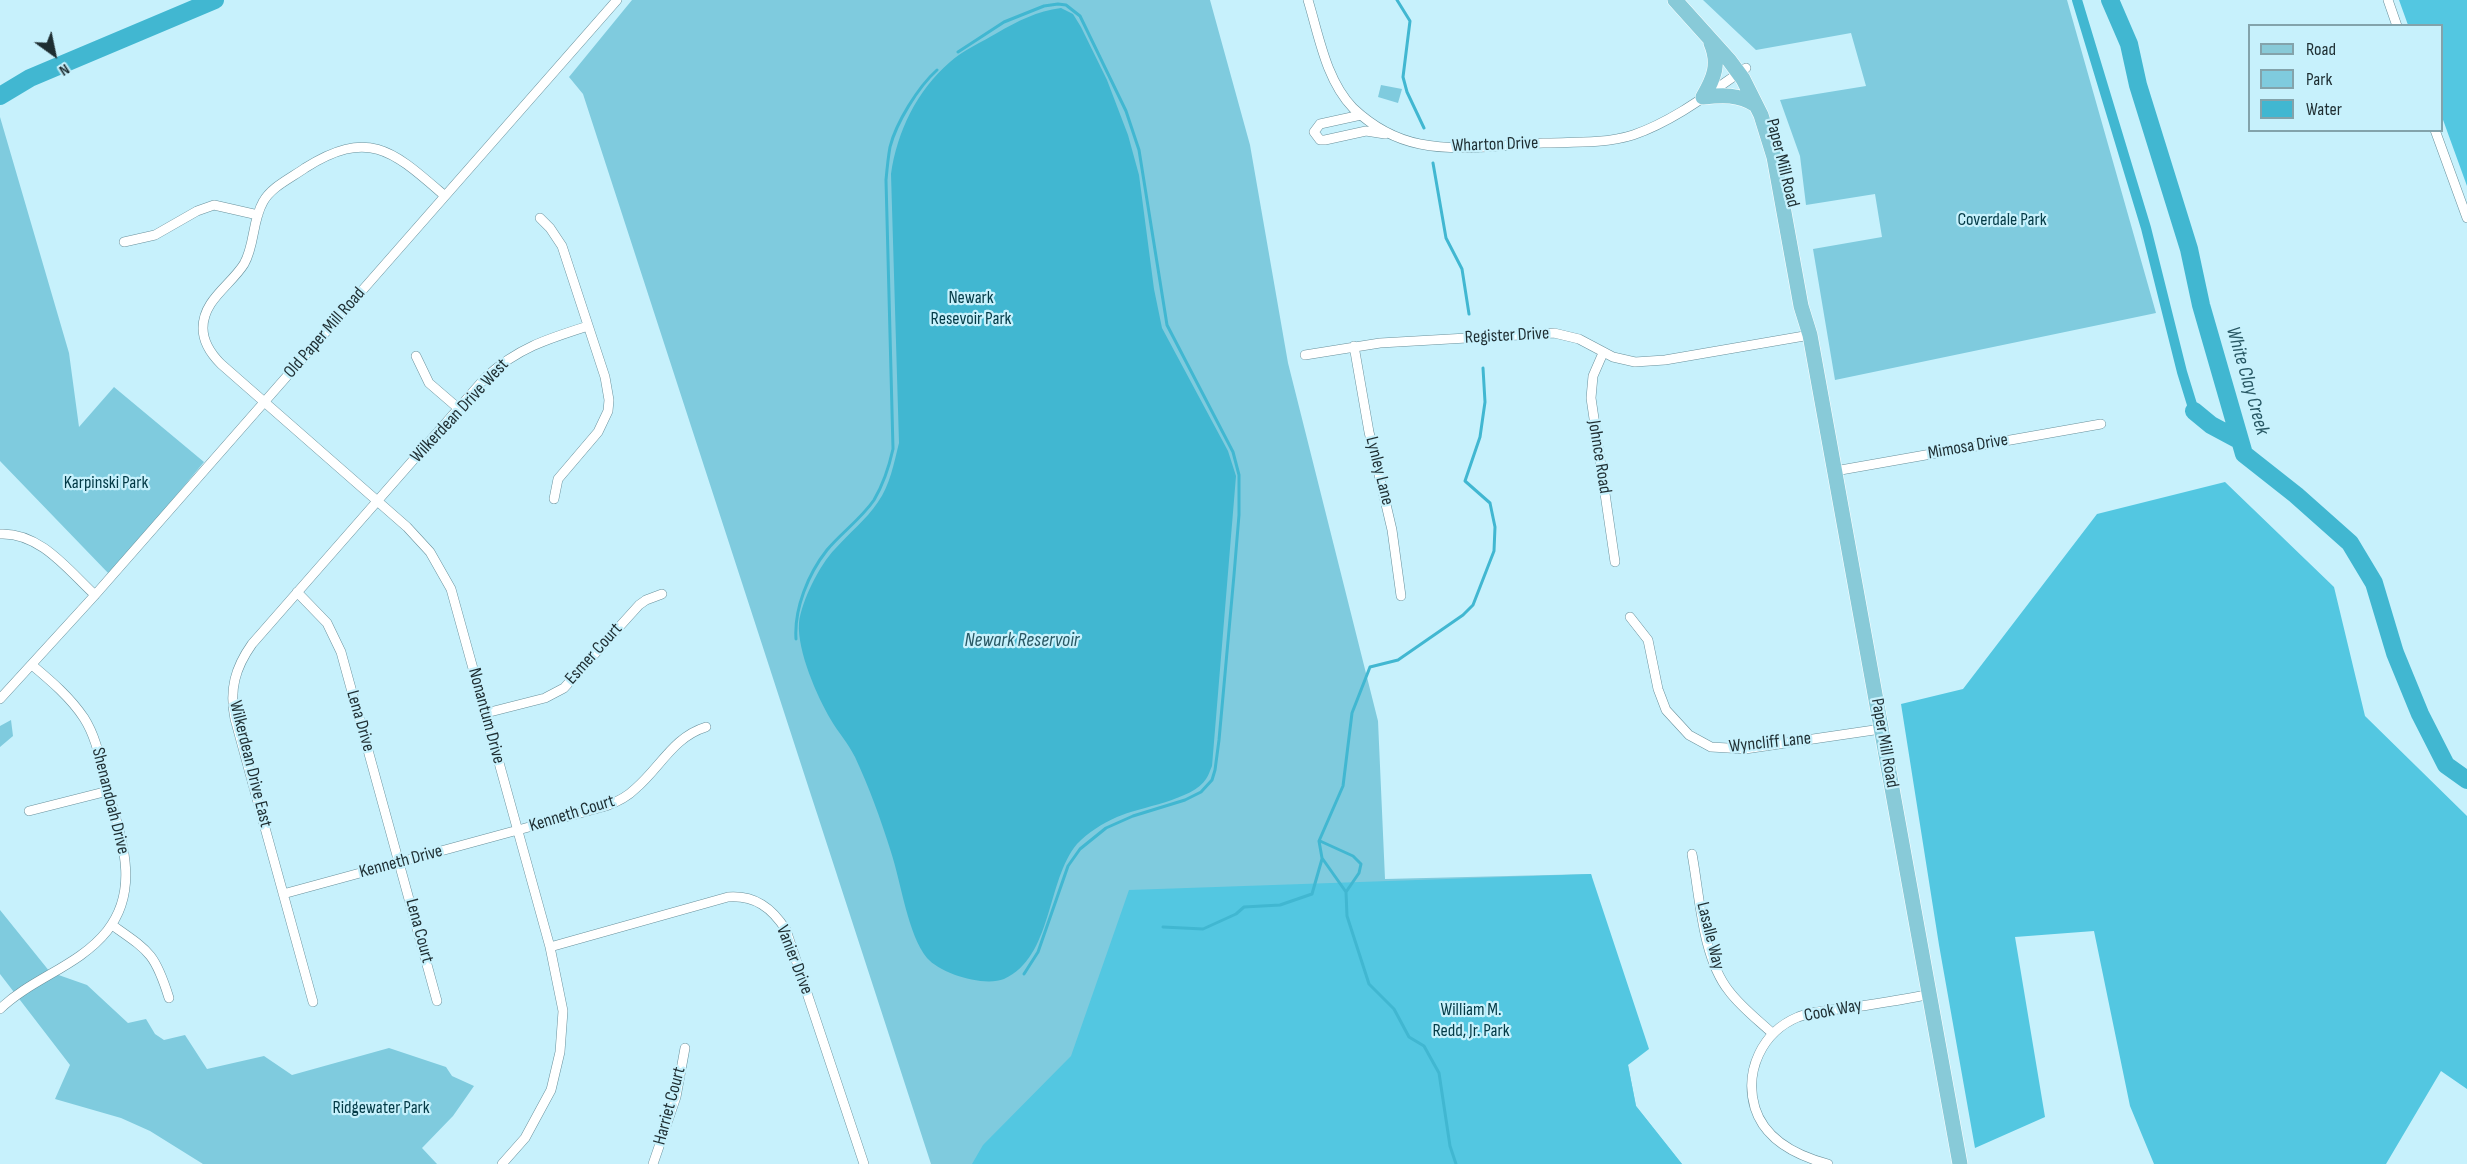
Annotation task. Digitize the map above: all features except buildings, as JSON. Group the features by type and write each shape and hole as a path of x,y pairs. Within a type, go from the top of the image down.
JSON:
{"main road":[{"name":"Paper Mill Road","path":"1675,0 1742,70 1774,157 1801,306 1809,329 1960,1164"},
{"name":"Paper Mill Road","path":"1680,0 1685,1 1715,28 1770,112 1783,154 1810,303 1809,329"},
{"path":"1703,97 1717,68 1716,54 1708,34"},
{"path":"1703,97 1729,94 1756,105"}],"street":[{"name":"Old Paper Mill Road","path":"0,699 95,595 617,0"},
{"name":"Wharton Drive","path":"1308,0 1332,77 1342,94 1361,115 1391,135 1419,144 1446,148 1591,141 1631,136 1657,124 1703,97 1742,70"},
{"path":"2388,0 2396,24"},
{"path":"1361,115 1320,124 1314,132 1316,137 1325,140 1366,131 1391,135"},
{"path":"2436,132 2467,218"},
{"path":"124,242 155,235 197,211 214,205 258,215 263,202 278,186 330,154 353,148 376,148 397,156 445,196"},
{"name":"Nonantum Drive","path":"258,215 252,246 244,264 214,299 204,316 203,328 209,349 221,364 419,540 445,576 456,604 550,947 563,1011 556,1071 551,1089 535,1123 520,1145 502,1164"},
{"path":"540,218 562,246 608,390 608,411 597,432 558,479 554,499"},
{"name":"Wilkerdean Drive West","path":"377,501 486,377 514,354 546,339 588,326"},
{"name":"Register Drive","path":"1305,355 1354,346 1554,333 1579,339 1603,354 1635,362 1656,360 1809,329"},
{"name":"Lynley Lane","path":"1354,346 1369,432 1392,530 1401,596"},
{"name":"Johnce Road","path":"1603,354 1593,376 1591,398 1615,561"},
{"path":"416,356 429,383 458,408"},
{"name":"Mimosa Drive","path":"1835,471 2101,424"},
{"name":"Wilkerdean Drive East","path":"313,1002 234,719 232,692 234,679 244,656 377,501"},
{"path":"0,534 19,535 37,542 95,595"},
{"name":"Lena Drive","path":"297,592 317,611 338,642 400,862"},
{"name":"Esmer Court","path":"486,713 545,698 564,688 639,606 646,600 662,594"},
{"name":"Wyncliff Lane","path":"1630,617 1648,640 1658,689 1666,710 1689,735 1711,747 1745,749 1881,729"},
{"name":"Shenandoah Drive","path":"0,1009 25,988 86,952 112,925 123,902 127,874 124,845 97,745 87,722 73,704 32,665"},
{"name":"Kenneth Court","path":"518,830 619,801 637,788 680,740 706,727"},
{"path":"29,811 108,791"},
{"name":"Kenneth Drive","path":"283,894 518,830"},
{"name":"Lasalle Way","path":"1692,854 1708,946 1716,970 1730,992 1772,1033"},
{"name":"Lena Court","path":"400,862 437,1001"},
{"name":"Vanier Drive","path":"550,947 728,897 748,898 766,906 786,930 864,1164"},
{"path":"112,925 153,957 169,998"},
{"name":"Cook Way","path":"1828,1164 1803,1156 1779,1142 1769,1133 1756,1110 1752,1088 1753,1070 1763,1046 1772,1033 1798,1017 1930,994"},
{"name":"Harriet Court","path":"652,1164 676,1097 685,1048"}],"green space":[{"name":"Newark Resevoir Park","path":"632,0 1210,0 1250,145 1288,363 1378,721 1385,879 1591,874 1636,1106 1682,1164 931,1164 583,94 569,77"},
{"name":"Coverdale Park","path":"1703,0 2067,0 2156,313 1835,380 1813,249 1882,237 1875,194 1806,205 1800,156 1780,100 1866,86 1851,33 1756,50"},
{"path":"2399,0 2467,0 2467,186 2443,120 2443,24 2408,24"},
{"path":"1381,85 1402,89 1398,103 1378,97"},
{"name":"Karpinski Park","path":"0,117 69,353 79,427 114,387 204,462 110,575 0,461"},
{"path":"2225,482 2334,587 2365,716 2467,816 2467,1089 2441,1071 2386,1164 2154,1164 2130,1106 2094,931 2015,937 2045,1117 1975,1148 1939,945 1901,704 1963,689 2097,514"},
{"path":"11,720 13,736 0,747 0,726"},
{"name":"William M. Redd, Jr. Park","path":"1591,874 1649,1049 1628,1065 1636,1106 1682,1164 972,1164 983,1145 1071,1056 1129,890"},
{"name":"Ridgewater Park","path":"0,910 50,972 87,985 128,1023 146,1019 155,1034 164,1040 185,1035 207,1069 264,1056 292,1075 389,1048 446,1067 452,1076 474,1086 453,1116 422,1148 437,1164 203,1164 150,1131 121,1118 55,1099 70,1065 0,974"}],"water":[{"name":"Newark Reservoir","path":"1061,8 1073,14 1081,27 1107,80 1128,135 1139,175 1154,289 1162,328 1228,451 1236,476 1212,766 1208,776 1190,792 1117,817 1081,840 1067,860 1059,878 1032,954 1020,968 1004,979 986,981 963,978 942,969 927,958 920,948 870,792 855,757 826,710 809,673 801,647 799,623 807,594 823,564 873,509 886,488 899,443 891,174 904,127 928,85 955,58 1020,21 1044,11"}],"waterway":[{"name":"White Clay Creek","path":"0,96 30,78 215,0"},
{"path":"1397,0 1410,21 1403,77 1407,92 1424,128"},
{"path":"2077,0 2146,228 2194,411"},
{"name":"White Clay Creek","path":"2110,0 2129,44 2138,85 2189,249 2201,305 2244,454 2296,495 2350,543 2374,583 2395,653 2420,714 2446,765 2467,780"},
{"path":"958,52 1004,22 1044,6 1066,5 1080,16 1126,111 1139,150 1167,325 1233,452 1239,475 1239,515 1234,575 1219,740 1212,780 1201,792 1185,800 1133,816 1106,828 1080,849 1068,866 1038,952 1024,974"},
{"path":"796,639 797,616 808,581 827,550 874,500 888,469 893,449 886,180 890,147 902,117 922,86 937,70"},
{"path":"1433,163 1446,238 1462,269 1469,314"},
{"path":"1456,1164 1450,1146 1439,1073 1424,1046 1409,1037 1394,1009 1369,984 1347,916 1346,892 1322,858 1319,841 1343,786 1352,713 1370,667 1398,660 1463,615 1473,605 1494,551 1495,527 1490,503 1465,481 1480,437 1485,402 1483,368"},
{"path":"2194,411 2211,425 2239,440"},
{"path":"1320,841 1353,856 1361,864 1359,873 1346,892"},
{"path":"1163,927 1203,929 1236,914 1244,907 1280,905 1312,894 1322,859"}]}
